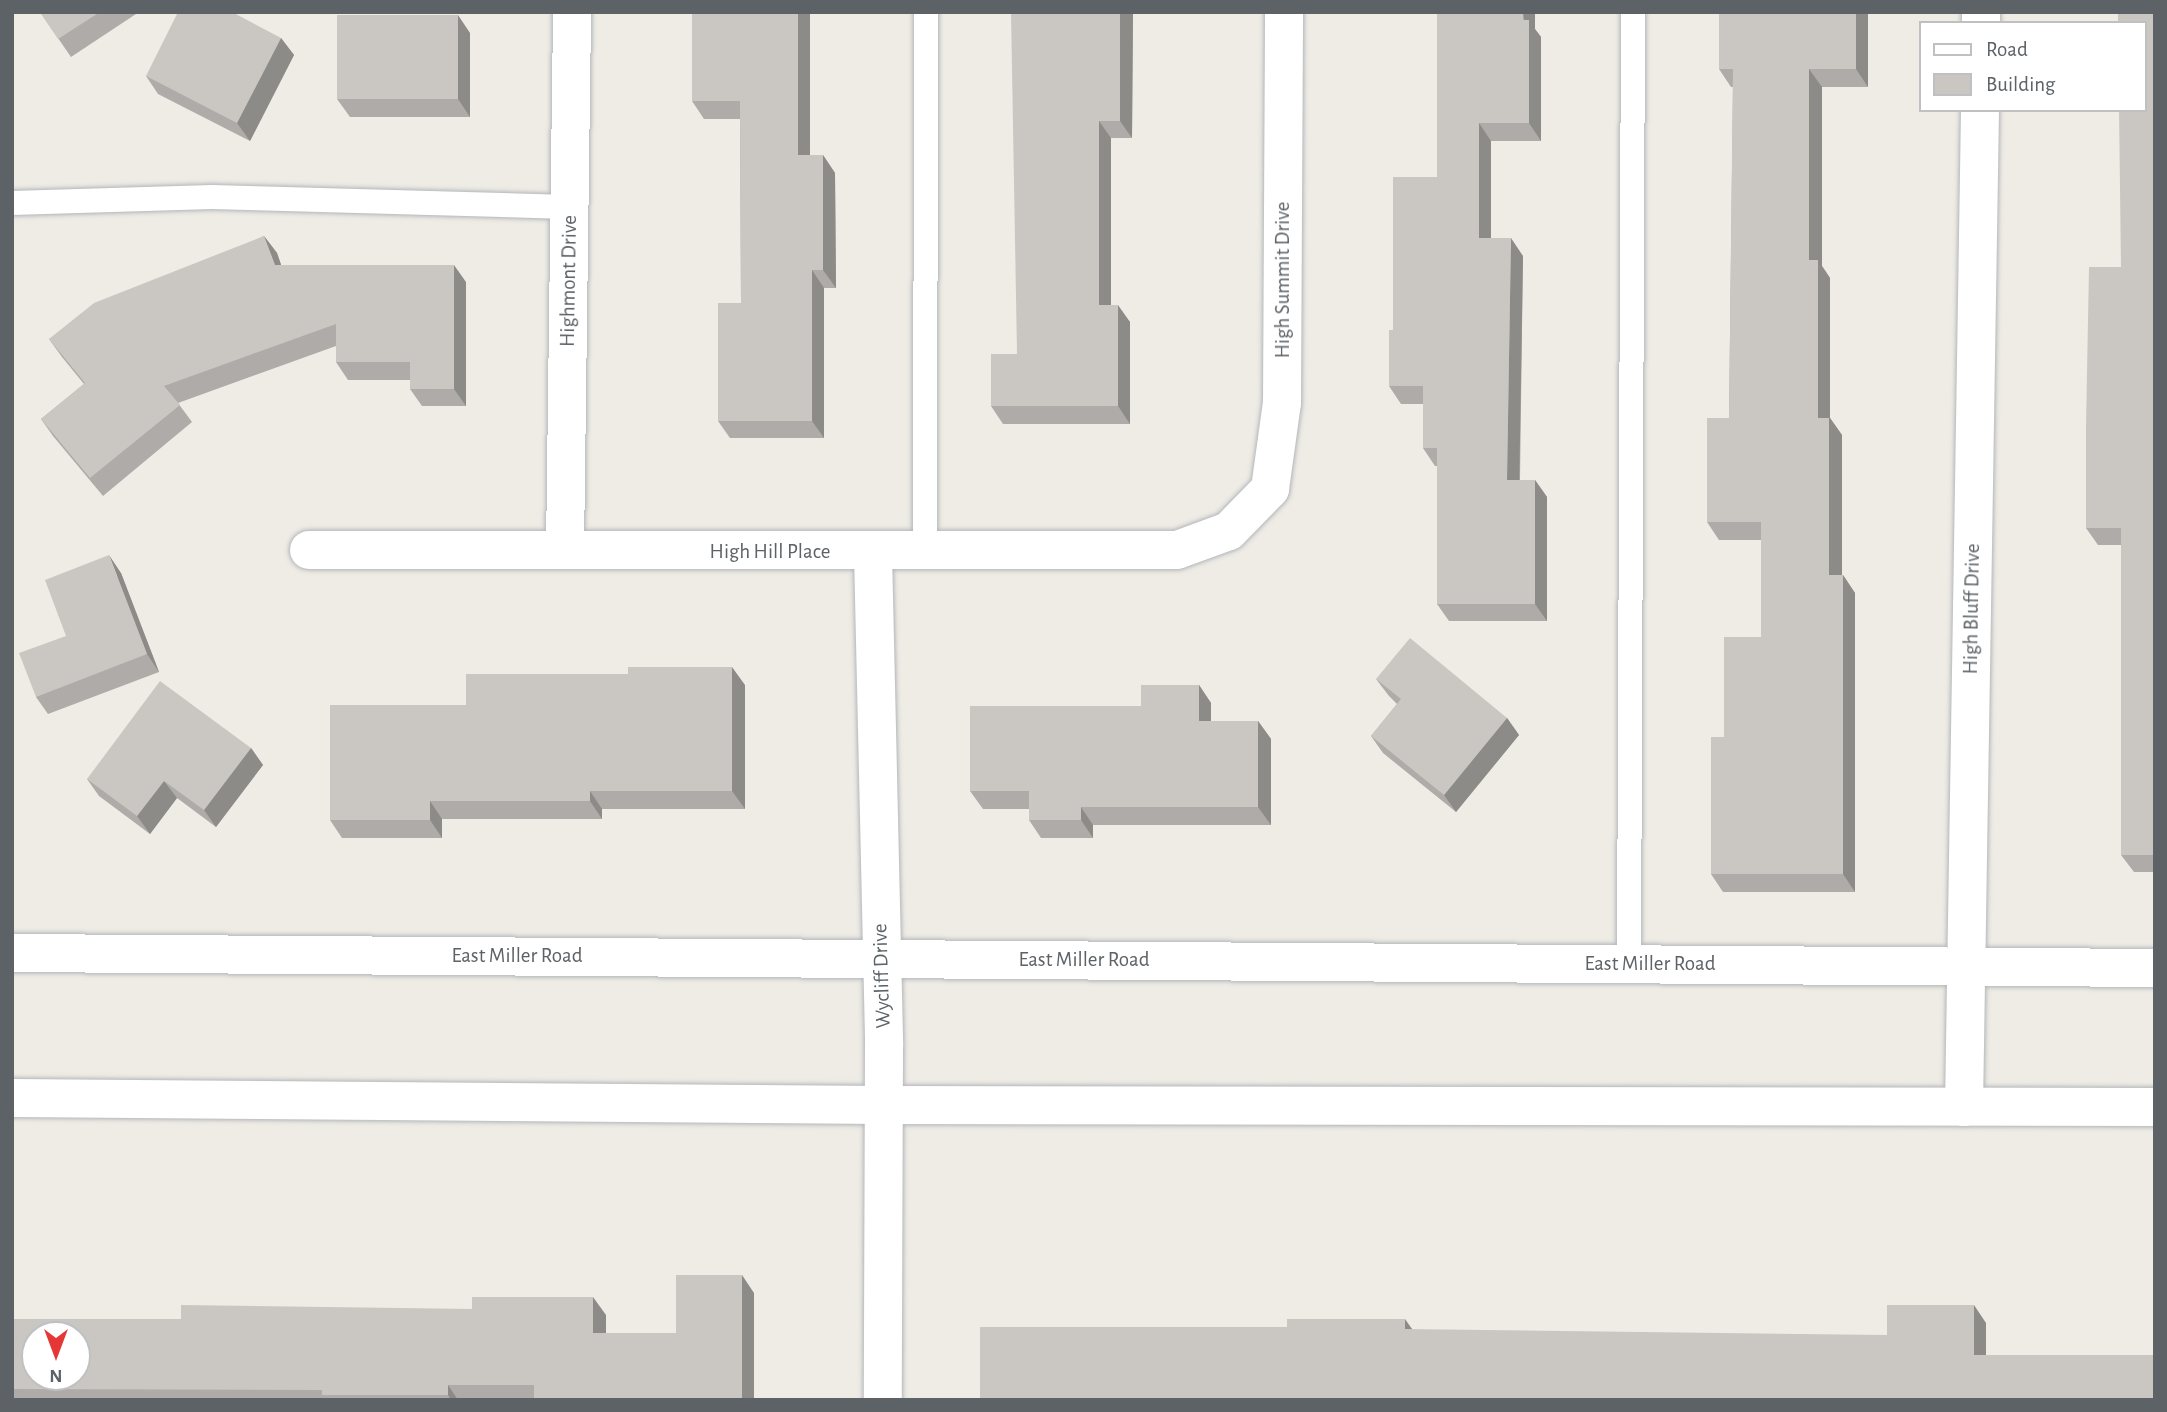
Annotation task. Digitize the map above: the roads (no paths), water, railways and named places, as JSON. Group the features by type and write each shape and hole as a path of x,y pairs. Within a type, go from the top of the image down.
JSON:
{"main road":[{"name":"Highmont Drive","path":"565,550 572,12"},
{"name":"High Summit Drive","path":"1229,531 1270,489 1282,403 1284,12"},
{"name":"High Bluff Drive","path":"1964,1107 1980,112"},
{"name":"High Hill Place","path":"309,550 873,553 1177,550 1229,531"},
{"name":"Wycliff Drive","path":"873,553 883,1105 883,1400"},
{"name":"East Miller Road","path":"12,953 2155,968"},
{"path":"12,1098 883,1105 2155,1107"}],"lane":[{"path":"925,552 926,12"},
{"path":"1629,964 1633,12"},
{"path":"12,203 212,197 570,207"}]}
